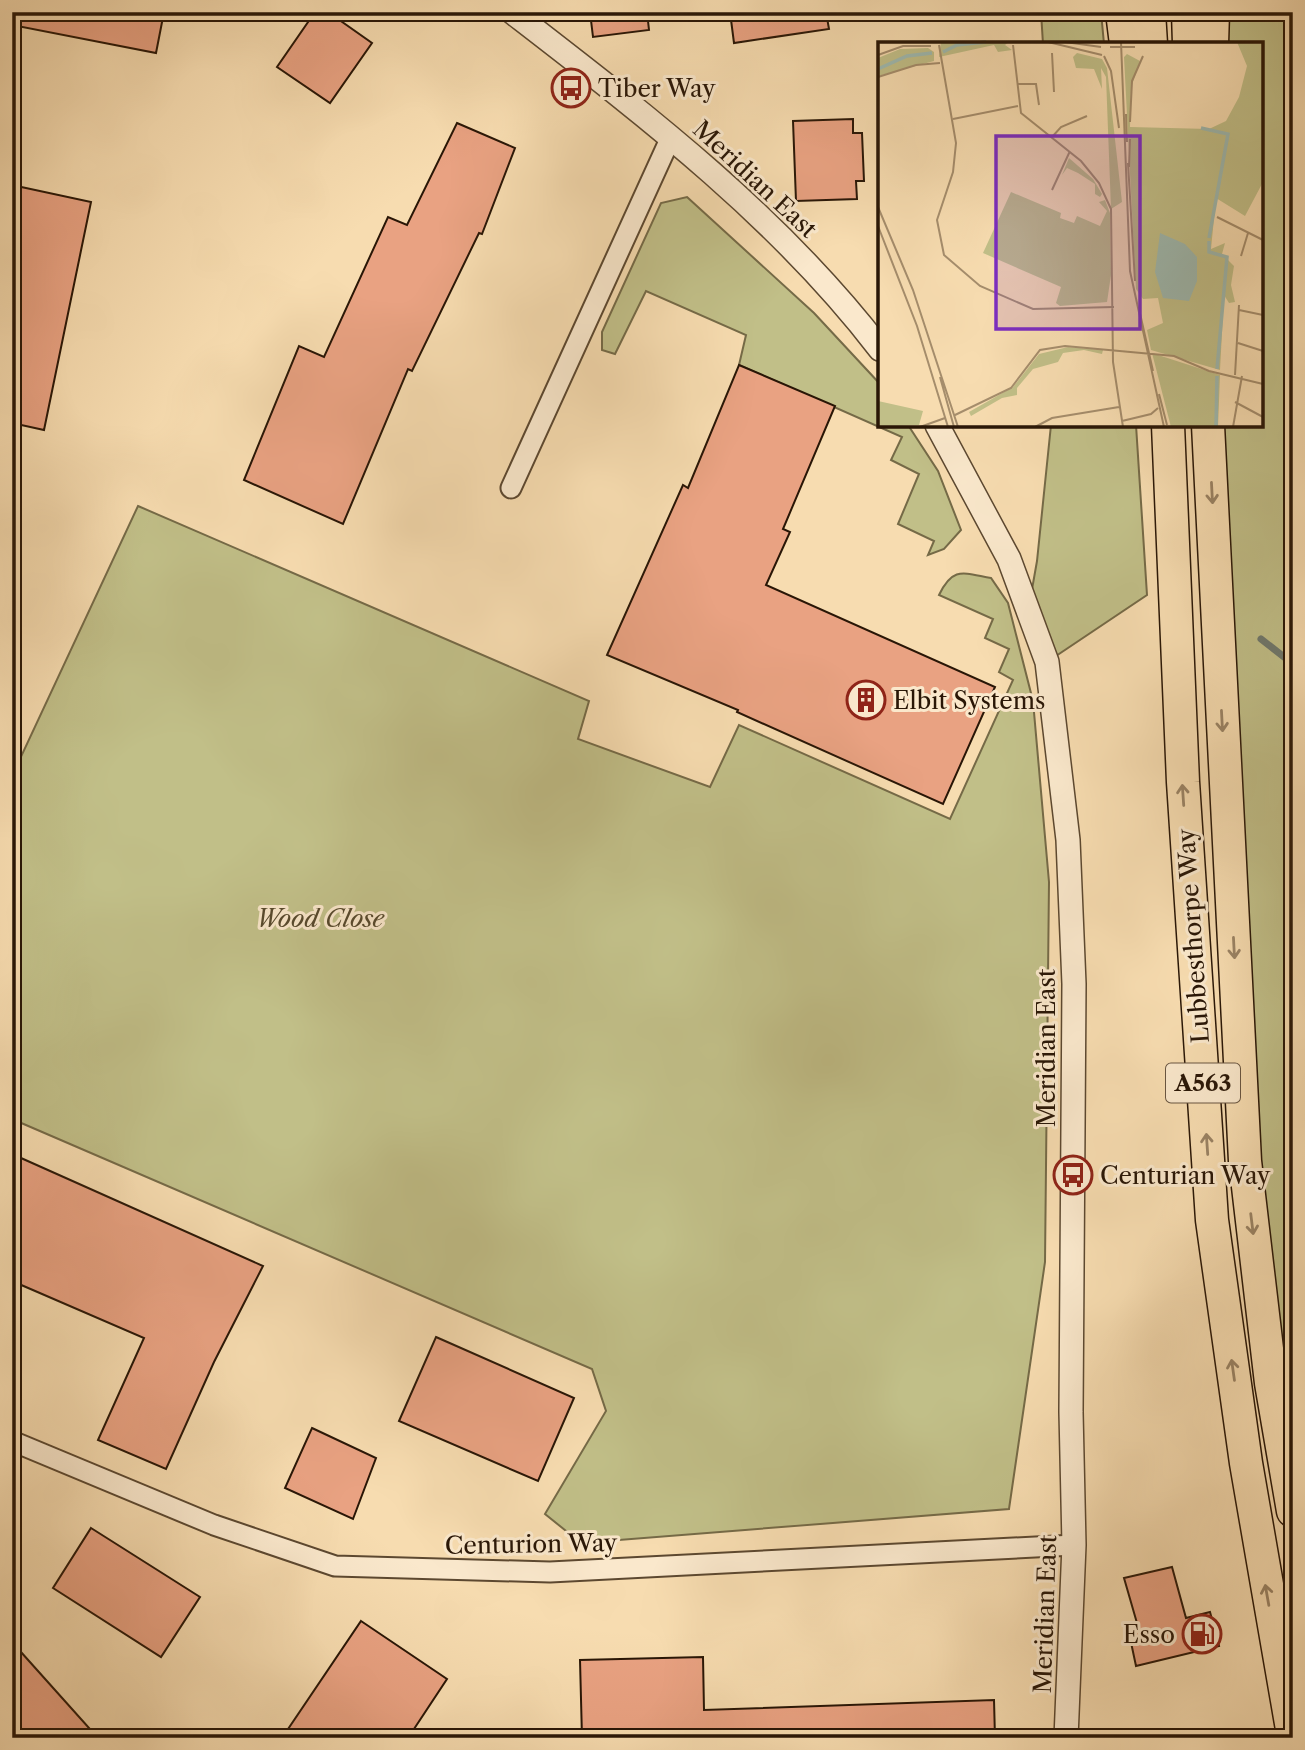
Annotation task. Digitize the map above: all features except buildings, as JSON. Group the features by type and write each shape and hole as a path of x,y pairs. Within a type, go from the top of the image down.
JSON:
{"highway":[{"path":"1122,12 1125,42"},
{"path":"1149,12 1151,42"},
{"path":"1188,12 1189,42"},
{"path":"1212,42 1213,12"},
{"name":"Lubbesthorpe Way","path":"1168,427 1183,782 1212,1220 1246,1463 1293,1735"},
{"name":"Lubbesthorpe Way","path":"1208,427 1245,1160 1271,1384 1293,1511"}],"street":[{"name":"Meridian East","path":"513,12 671,137 768,222 848,307 878,346"},
{"path":"512,488 671,137"},
{"name":"Meridian East","path":"938,427 1009,559 1047,662 1068,840 1074,984 1071,1412 1074,1545 1066,1738"},
{"name":"Centurion Way","path":"12,1441 214,1525 335,1566 550,1572 1074,1545"}],"green space":[{"path":"1041,12 1101,12 1104,42 1043,42"},
{"path":"1213,12 1293,12 1293,1426 1271,1383 1208,427 1263,427 1263,42 1212,42"},
{"path":"687,197 814,313 878,382 878,426 739,365 746,335 646,291 615,354 602,350 602,332 661,203"},
{"path":"879,427 909,427 938,471 961,530 944,549 928,555 934,541 898,524 919,474 891,460 902,437"},
{"path":"1051,427 1136,427 1147,595 1047,662 1028,612 1037,561"},
{"name":"Wood Close","path":"138,506 589,701 578,739 710,787 739,725 950,819 1013,680 999,672 1009,649 985,638 993,619 939,595 949,579 960,574 991,578 1008,603 1033,701 1049,882 1045,1262 1009,1509 581,1543 545,1514 606,1411 592,1369 12,1119 12,776"}],"waterway":[{"path":"1261,639 1293,664"}],"place":[{"name":"Tiber Way","path":"571,88"},
{"name":"Elbit Systems","path":"866,700"},
{"name":"Centurian Way","path":"1073,1175"},
{"name":"Esso","path":"1202,1634"}]}
